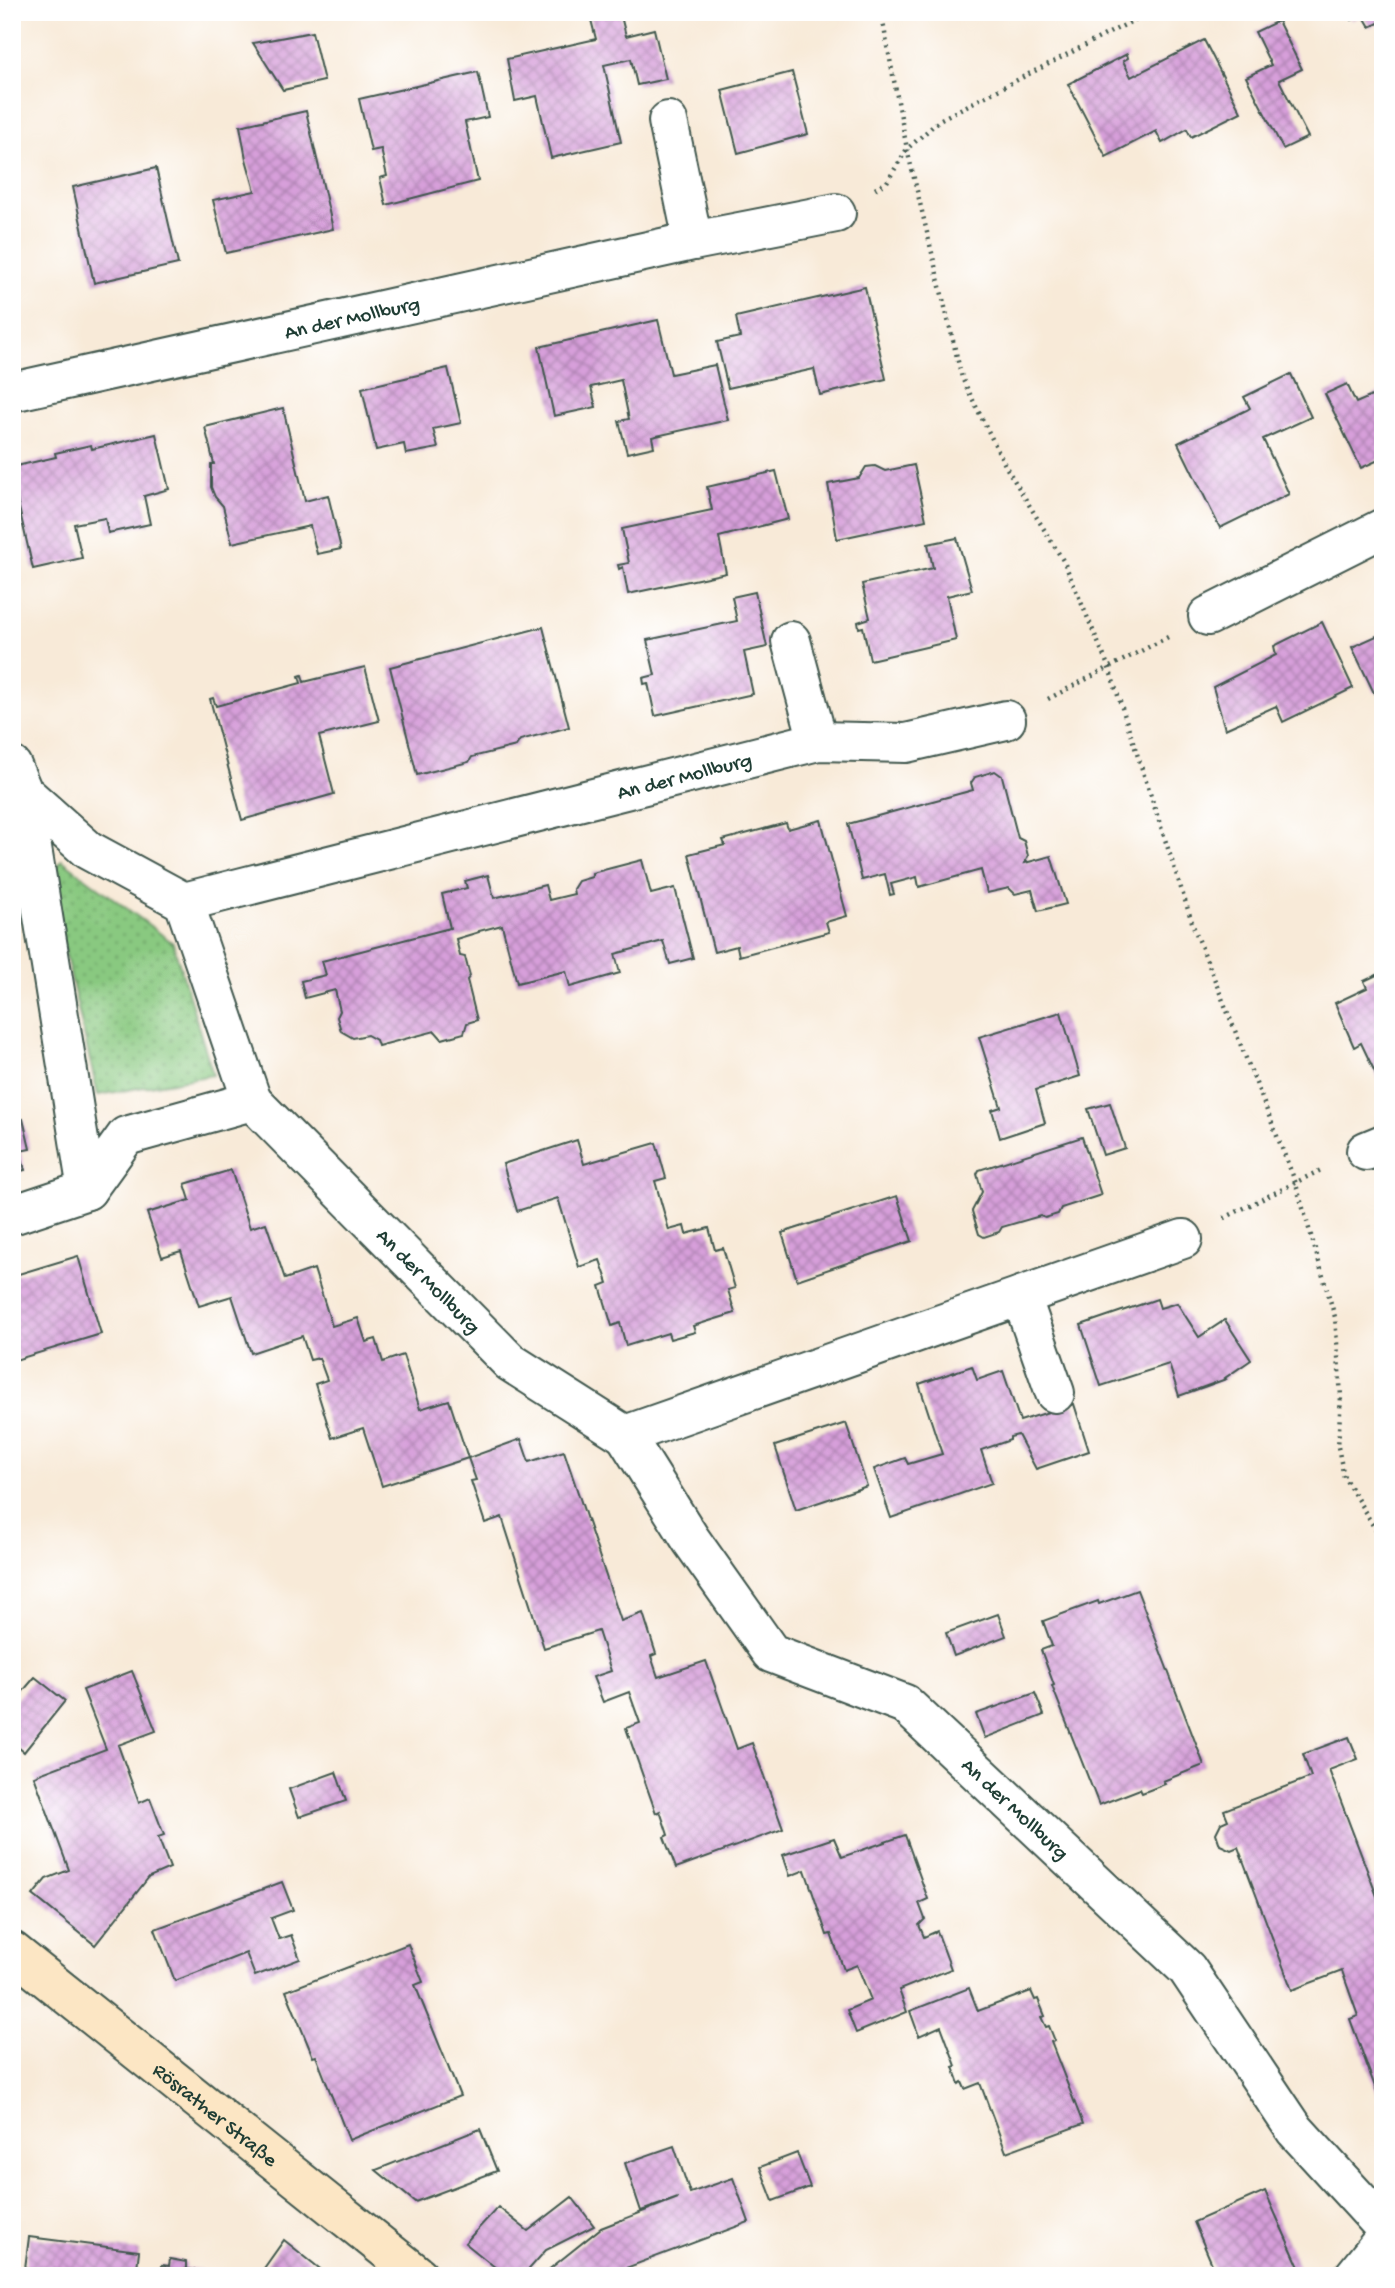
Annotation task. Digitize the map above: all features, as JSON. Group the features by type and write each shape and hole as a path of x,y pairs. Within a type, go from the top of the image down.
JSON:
{"main road":[{"name":"Rösrather Straße","path":"12,1951 419,2276"}],"street":[{"path":"668,121 693,241"},
{"name":"An der Mollburg","path":"12,392 693,241 836,213"},
{"path":"1208,616 1383,528"},
{"path":"791,641 818,741"},
{"name":"An der Mollburg","path":"1006,720 906,743 818,741 184,902 252,1101 510,1363 625,1436 691,1540 771,1653 905,1704 1187,1969 1295,2130 1383,2226"},
{"path":"18,779 88,850 184,902"},
{"path":"18,779 87,1190"},
{"path":"12,1215 87,1190 126,1136 252,1101"},
{"path":"625,1436 1183,1239"},
{"path":"1021,1296 1055,1393"},
{"path":"1354,2276 1383,2241"}],"path":[{"path":"881,12 907,149 962,378 1006,467 1064,562 1109,668 1194,928 1295,1181 1335,1317 1341,1396 1338,1447 1344,1477 1383,1542"},
{"path":"836,213 887,182 907,149 941,120 1150,12"},
{"path":"1006,720 1208,616"},
{"path":"1183,1239 1295,1181 1374,1147"}],"green space":[{"path":"62,860 173,943 213,1075 98,1095 48,878"}],"building":[{"path":"620,12 626,36 654,29 666,79 637,85 631,59 604,65 621,142 551,158 537,96 515,101 507,59 596,39 590,16"},
{"path":"1348,12 1383,12 1383,21 1370,27 1363,15 1352,20"},
{"path":"1278,21 1302,69 1279,80 1308,137 1283,149 1246,77 1271,65 1255,32"},
{"path":"312,32 324,81 283,90 253,43"},
{"path":"1204,40 1241,112 1191,137 1187,129 1162,143 1156,131 1106,157 1068,84 1127,54 1128,58 1123,61 1131,77"},
{"path":"478,72 488,117 465,122 478,181 386,205 380,178 387,176 381,149 371,151 359,99"},
{"path":"792,72 808,134 738,153 722,90"},
{"path":"306,111 333,229 226,253 213,200 255,191 240,126"},
{"path":"156,168 178,264 94,283 73,187"},
{"path":"865,287 886,379 820,395 814,369 728,388 717,342 740,337 736,317"},
{"path":"658,320 671,374 715,365 728,420 652,437 654,447 627,453 619,421 629,419 621,380 591,387 596,407 554,416 539,347"},
{"path":"448,368 461,423 433,429 438,448 406,454 404,444 376,450 362,388"},
{"path":"1291,374 1311,417 1263,439 1289,494 1220,528 1178,443 1247,410 1250,408 1244,397"},
{"path":"1347,384 1356,403 1383,391 1383,458 1361,468 1325,394"},
{"path":"283,408 305,501 328,495 341,549 317,554 310,526 232,543 223,506 211,487 211,464 214,464 205,427"},
{"path":"156,434 169,489 144,496 150,524 108,533 105,518 74,524 82,558 33,569 12,467 56,457 55,453 91,445 92,449"},
{"path":"914,465 926,520 837,539 828,484 859,478 866,467 875,466 885,471"},
{"path":"776,471 788,519 719,537 726,573 628,594 623,567 619,569 618,565 629,563 622,529 712,510 707,487"},
{"path":"957,538 972,590 947,596 956,640 870,660 863,627 859,628 858,622 870,618 862,584 933,568 928,544"},
{"path":"755,592 767,647 744,652 753,694 655,716 648,683 644,684 643,678 655,675 647,640 737,621 732,597"},
{"path":"1322,622 1353,688 1283,722 1276,706 1225,729 1213,687 1276,655 1274,646"},
{"path":"543,627 569,727 520,740 516,746 472,757 469,762 417,775 390,667"},
{"path":"1383,633 1383,689 1374,693 1352,647"},
{"path":"365,667 379,721 319,736 334,794 242,820 210,699 213,698 216,706 301,683 299,676 302,675 304,682"},
{"path":"995,771 1002,776 1018,838 1024,841 1028,856 1025,863 1051,856 1066,904 1038,911 1032,890 1015,894 1009,888 987,893 981,870 919,887 917,877 891,884 894,894 890,895 885,874 862,880 848,824 973,790 971,783 975,777"},
{"path":"821,820 847,916 826,922 829,932 739,956 737,946 714,952 689,854 725,845 723,840 786,823 788,829"},
{"path":"642,860 651,894 675,888 693,958 670,964 663,941 615,954 620,973 570,987 566,971 517,983 502,925 479,931 456,939 460,956 465,957 470,976 467,980 477,1020 467,1023 464,1033 442,1039 435,1031 378,1046 376,1040 367,1035 353,1038 341,1031 335,990 305,998 301,981 326,975 322,961 450,928 442,894 467,888 465,881 488,875 494,898 545,885 549,900 574,894 573,889 578,881 592,877 592,873"},
{"path":"1383,972 1383,1089 1361,1043 1354,1047 1335,1003 1367,988 1364,981"},
{"path":"1061,1012 1080,1076 1036,1090 1045,1123 1000,1138 992,1110 1001,1107 979,1037"},
{"path":"1110,1103 1125,1148 1103,1155 1088,1109"},
{"path":"23,1119 30,1149 20,1151 25,1170 12,1173 12,1122"},
{"path":"1082,1137 1101,1195 1061,1208 1058,1214 1045,1218 1040,1216 1002,1227 999,1232 984,1237 979,1234 972,1211 982,1192 977,1174 979,1170"},
{"path":"577,1140 584,1164 656,1143 666,1178 655,1181 669,1230 684,1226 686,1234 709,1228 715,1250 723,1248 735,1288 728,1290 735,1313 693,1326 695,1332 670,1339 668,1333 626,1346 620,1323 612,1326 600,1286 608,1283 600,1260 579,1267 558,1198 517,1211 503,1164"},
{"path":"231,1170 250,1228 266,1223 285,1279 314,1269 332,1326 358,1318 366,1342 376,1339 383,1362 403,1355 420,1409 449,1400 468,1458 382,1486 363,1428 332,1438 315,1384 327,1380 319,1358 310,1360 302,1336 251,1353 232,1296 199,1306 181,1251 162,1257 147,1213 190,1200 185,1184"},
{"path":"897,1196 912,1241 797,1280 782,1233"},
{"path":"78,1256 101,1334 12,1361 12,1276"},
{"path":"1157,1299 1160,1308 1177,1303 1199,1337 1225,1320 1251,1360 1226,1379 1179,1396 1169,1364 1101,1386 1081,1325"},
{"path":"972,1366 977,1380 1003,1371 1020,1421 1074,1404 1089,1451 1036,1469 1018,1435 1010,1437 1010,1440 981,1450 992,1483 891,1518 874,1469 905,1458 908,1464 942,1454 919,1384"},
{"path":"846,1423 867,1486 796,1510 775,1446"},
{"path":"521,1439 529,1462 564,1451 621,1621 643,1613 656,1654 651,1656 658,1677 706,1661 737,1749 752,1743 783,1829 676,1868 664,1837 668,1835 660,1811 656,1813 626,1728 640,1723 629,1692 603,1702 593,1677 611,1671 598,1631 544,1648 502,1517 485,1523 471,1481 476,1480 468,1458"},
{"path":"1137,1590 1204,1765 1163,1781 1165,1784 1142,1793 1140,1789 1099,1805 1052,1686 1054,1685 1041,1650 1052,1646 1043,1621"},
{"path":"998,1614 1006,1636 954,1656 946,1633"},
{"path":"132,1671 156,1731 118,1745 139,1803 150,1798 164,1835 158,1837 170,1868 149,1877 95,1945 33,1895 46,1879 69,1870 34,1776 106,1749 83,1690"},
{"path":"35,1677 65,1701 24,1752 12,1742 12,1704"},
{"path":"1035,1693 1044,1715 985,1738 976,1714"},
{"path":"1349,1737 1358,1759 1329,1770 1383,1912 1383,1956 1380,1957 1383,1964 1382,2106 1350,2019 1358,2016 1342,1971 1292,1990 1238,1847 1231,1850 1220,1845 1216,1833 1221,1823 1228,1820 1224,1810 1311,1777 1303,1754"},
{"path":"336,1772 346,1801 299,1817 289,1789"},
{"path":"905,1835 928,1899 919,1903 925,1919 919,1925 924,1937 937,1931 951,1969 899,1990 907,2012 856,2033 847,2010 871,2000 857,1965 844,1970 831,1934 827,1935 805,1870 790,1876 783,1855 834,1838 842,1857"},
{"path":"282,1882 293,1910 271,1918 279,1939 291,1935 300,1959 255,1976 246,1953 175,1981 155,1929"},
{"path":"408,1944 423,1982 415,1985 460,2096 349,2140 316,2056 313,2057 286,1991"},
{"path":"969,1988 978,2011 1031,1991 1035,2000 1038,1999 1045,2016 1041,2017 1046,2027 1049,2026 1055,2041 1051,2042 1083,2124 1006,2152 980,2083 965,2089 962,2082 959,2084 953,2067 956,2066 941,2026 919,2036 910,2011"},
{"path":"480,2129 497,2171 415,2202 376,2170"},
{"path":"674,2146 690,2193 733,2178 749,2222 623,2269 615,2276 552,2276 547,2271 601,2228 678,2198 641,2211 625,2163"},
{"path":"797,2153 810,2187 773,2201 760,2167"},
{"path":"1265,2191 1303,2276 1243,2276 1241,2269 1227,2276 1217,2276 1194,2222"},
{"path":"572,2197 594,2226 546,2250 523,2276 506,2276 465,2243 498,2207 528,2231"},
{"path":"29,2237 139,2251 136,2276 24,2276"},
{"path":"284,2240 329,2276 268,2276 262,2271"},
{"path":"170,2259 186,2262 186,2269 221,2273 221,2276 160,2276 162,2265 169,2266"}]}
